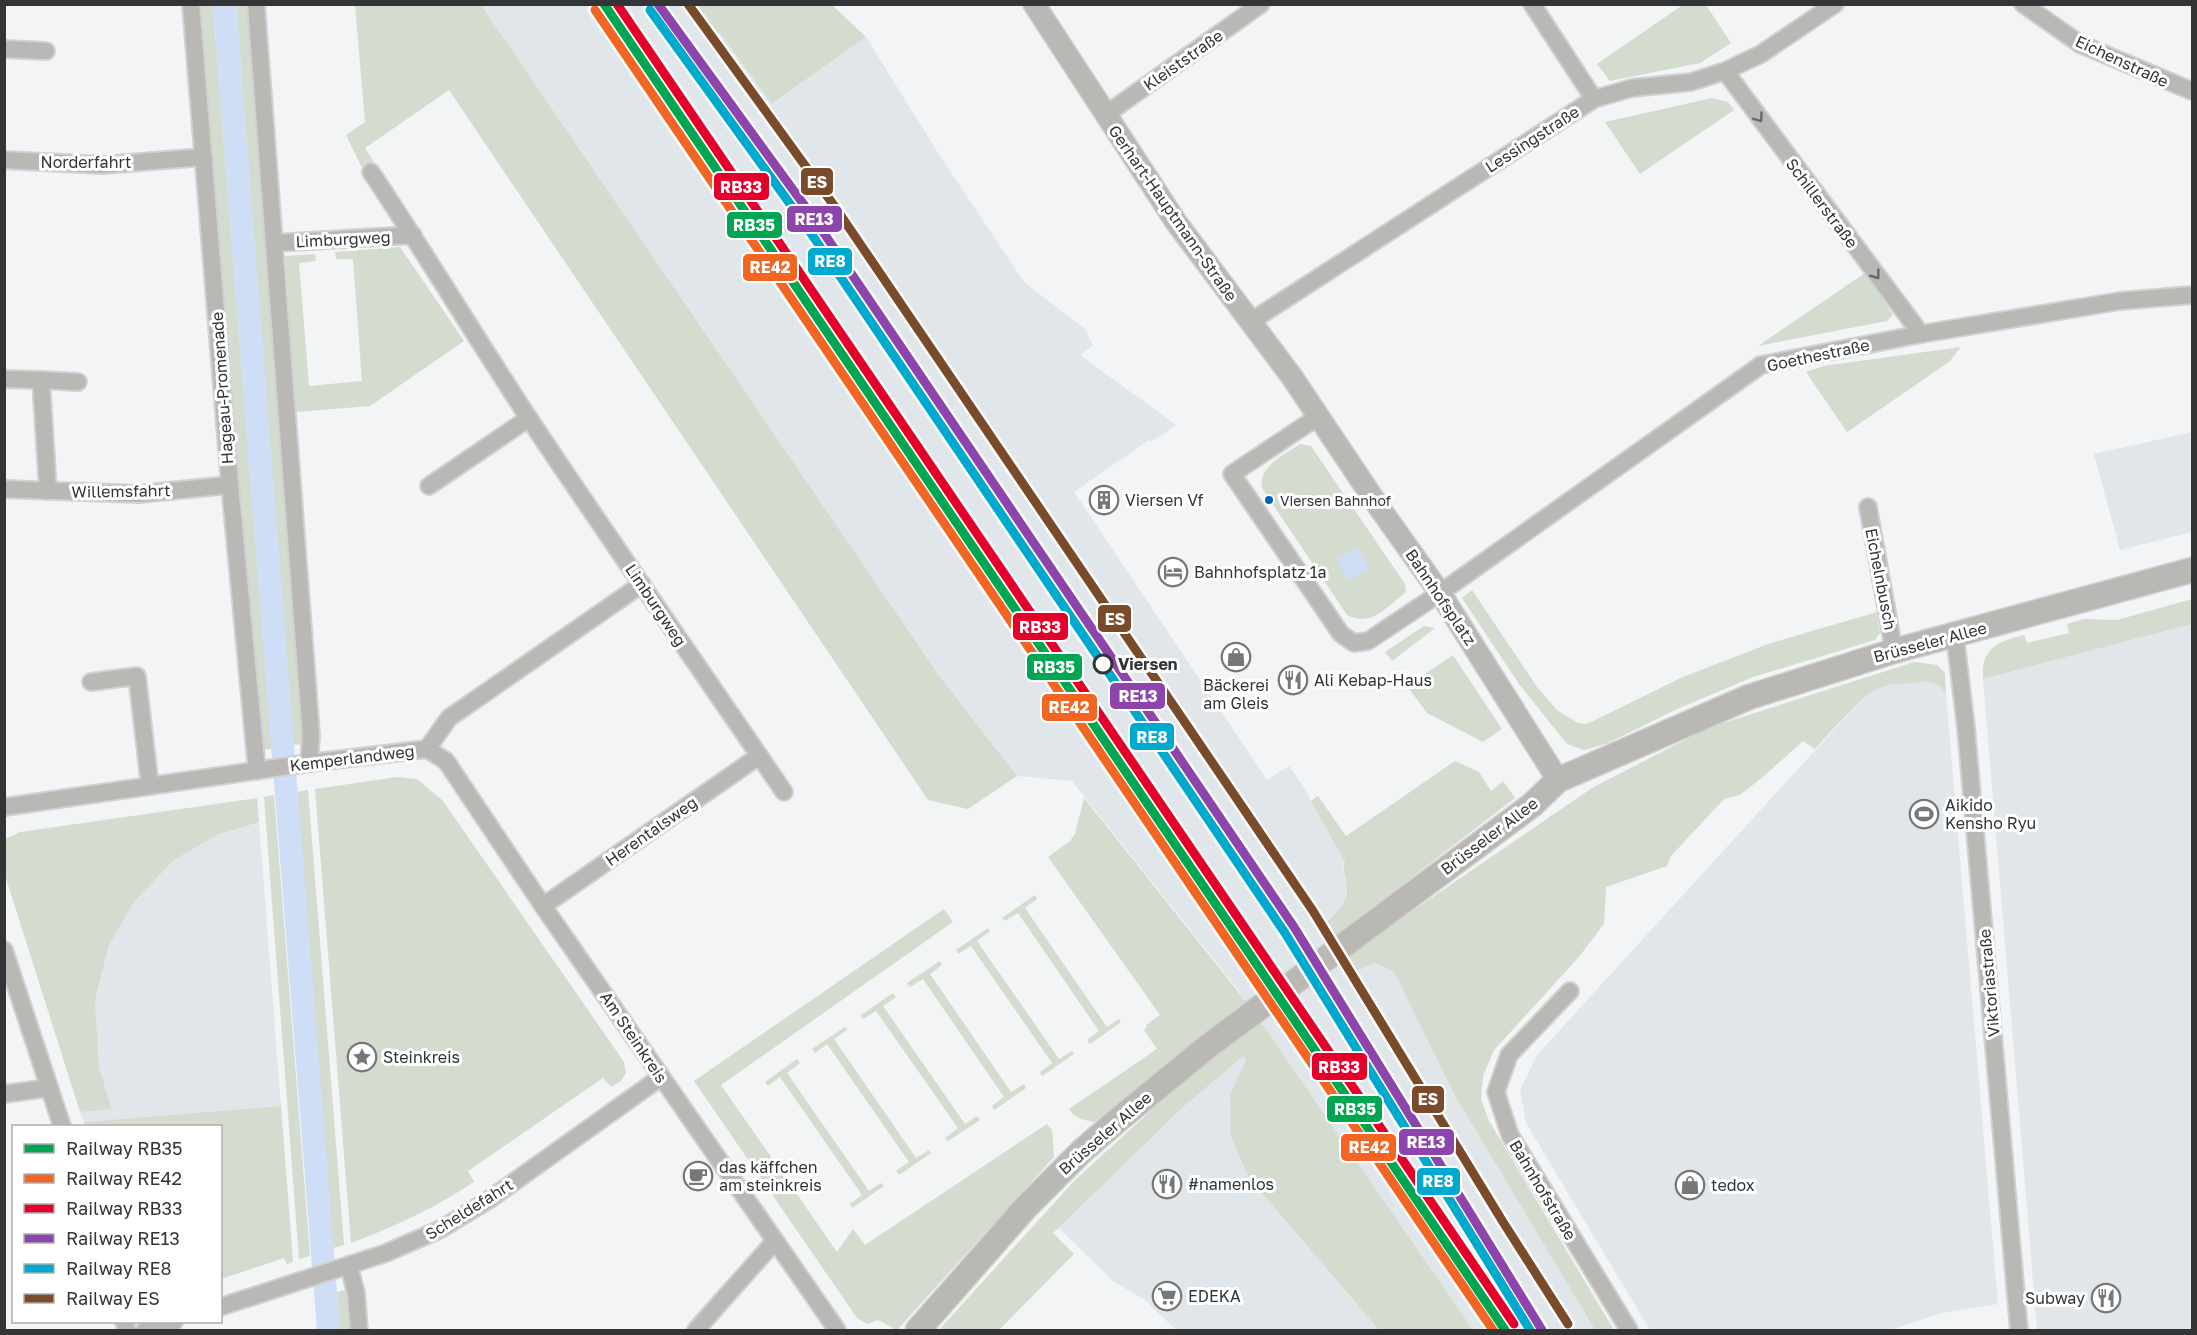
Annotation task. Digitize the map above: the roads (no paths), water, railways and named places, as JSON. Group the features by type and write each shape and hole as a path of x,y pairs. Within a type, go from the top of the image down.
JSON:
{"main road":[{"name":"Brüsseler Allee","path":"918,1330 1026,1207 1082,1151 1119,1119 1207,1047 1532,806 1558,780 1749,697 1894,651 2193,570"}],"street":[{"name":"Hageau-Promenade","path":"191,4 230,485 263,770"},
{"path":"256,4 310,724 305,763"},
{"name":"Gerhart-Hauptmann-Straße","path":"1034,4 1176,222 1292,377 1318,416"},
{"name":"Kleiststraße","path":"1105,115 1261,4"},
{"path":"1532,4 1594,99"},
{"name":"Lessingstraße","path":"1250,322 1594,99 1632,88 1691,82 1725,71 1761,54 1835,4"},
{"name":"Eichenstraße","path":"2024,4 2080,44 2193,92"},
{"path":"4,49 46,51"},
{"name":"Schillerstraße","path":"1725,71 1921,334"},
{"name":"Norderfahrt","path":"4,160 103,165 204,157"},
{"name":"Limburgweg","path":"370,172 413,235 451,299 529,418 783,792"},
{"name":"Limburgweg","path":"274,243 413,235"},
{"name":"Goethestraße","path":"1318,416 1232,474 1341,634 1354,643 1368,641 1440,593 1761,365 1921,334 2121,301 2193,295"},
{"path":"4,378 78,382"},
{"name":"Willemsfahrt","path":"41,380 48,491"},
{"name":"Bahnhofsplatz","path":"1318,416 1440,593 1558,780"},
{"path":"429,486 529,418"},
{"name":"Willemsfahrt","path":"4,489 138,494 230,485"},
{"name":"Eichelnbusch","path":"1868,507 1894,651"},
{"name":"Kemperlandweg","path":"4,807 305,763 428,749 449,718 642,584"},
{"name":"Viktoriastraße","path":"1955,636 1966,728 2019,1330"},
{"path":"91,682 137,676 150,786"},
{"name":"Am Steinkreis","path":"428,749 446,761 543,906 837,1330"},
{"name":"Herentalsweg","path":"543,906 759,756"},
{"path":"4,950 62,1125"},
{"name":"Bahnhofstraße","path":"1570,991 1509,1055 1496,1092 1510,1135 1629,1330"},
{"name":"Scheldefahrt","path":"222,1306 343,1268 416,1242 441,1229 490,1199 661,1077"},
{"path":"4,1094 48,1088"},
{"path":"696,1330 774,1241"},
{"path":"343,1268 356,1293 359,1330"},
{"path":"145,1330 170,1323"}],"water":[{"path":"213,5 236,5 340,1330 317,1330"},
{"path":"1356,547 1369,567 1349,580 1336,560"}],"rail line":[{"name":"RB35","path":"604,4 1505,1330"},
{"name":"RB33","path":"617,4 1514,1324"},
{"name":"RE13","path":"658,4 815,220 1294,927 1542,1330"},
{"name":"ES","path":"688,4 835,207 1313,911 1568,1324"},
{"name":"RE42","path":"595,10 1493,1330"},
{"name":"RE8","path":"650,10 806,226 1285,933 1530,1330"}],"place":[{"name":"Viersen Vf","path":"1104,500"},
{"name":"Viersen Bahnhof","path":"1269,500"},
{"name":"Bahnhofsplatz 1a","path":"1173,572"},
{"name":"Bäckerei am Gleis","path":"1236,657"},
{"name":"Viersen","path":"1103,664"},
{"name":"Ali Kebap-Haus","path":"1293,680"},
{"name":"Aikido Kensho Ryu","path":"1924,814"},
{"name":"Steinkreis","path":"362,1057"},
{"name":"das käffchen am steinkreis","path":"698,1176"},
{"name":"#namenlos","path":"1167,1184"},
{"name":"tedox","path":"1690,1185"},
{"name":"EDEKA","path":"1167,1296"},
{"name":"Subway","path":"2106,1298"}]}
